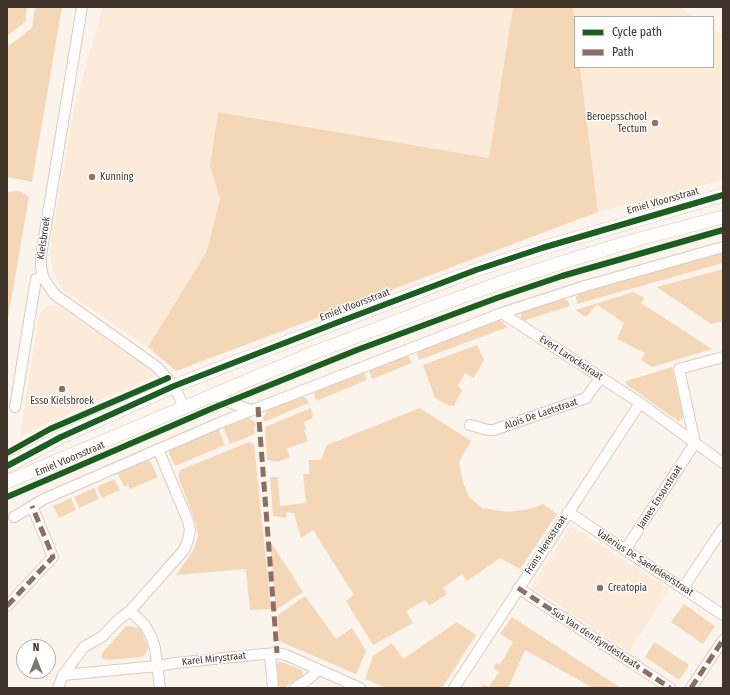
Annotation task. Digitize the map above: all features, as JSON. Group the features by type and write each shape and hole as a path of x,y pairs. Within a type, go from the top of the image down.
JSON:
{"street":[{"name":"Kielsbroek","path":"82,7 42,244 41,267 43,277 54,294 157,366 174,386 184,407"},
{"name":"Emiel Vloorsstraat","path":"7,466 61,437 174,386 476,270 555,244 723,195"},
{"name":"Emiel Vloorsstraat","path":"7,482 362,334 502,282 639,239 723,217"},
{"path":"14,517 44,499 251,410 502,313 585,286 723,247"},
{"path":"15,407 36,279 43,277"},
{"name":"Evert Larockstraat","path":"502,313 640,403 723,463"},
{"path":"695,443 679,369 723,357"},
{"name":"Aloïs De Laetstraat","path":"470,425 488,430 498,429 586,398 601,377"},
{"path":"214,395 251,410"},
{"name":"Frans Hensstraat","path":"454,688 640,403"},
{"name":"James Ensorstraat","path":"625,550 695,443"},
{"path":"58,688 63,675 84,647 103,636 117,621 130,611 184,550 190,530 188,521 158,449"},
{"path":"7,606 53,557 32,506"},
{"name":"Valerius De Saedeleerstraat","path":"568,512 723,615"},
{"path":"683,588 723,528"},
{"name":"Sus Van den Eyndestraat","path":"518,588 670,688"},
{"path":"130,611 144,624 151,636 155,648 160,688"},
{"path":"691,688 723,640"},
{"path":"270,654 273,688"},
{"name":"Karel Mirystraat","path":"63,675 277,654 286,656 360,688"},
{"path":"295,688 319,670"}],"shaded area":[{"path":"7,7 27,7 25,22 7,36"},
{"path":"35,7 62,7 32,182 7,177 7,47 32,28"},
{"path":"103,7 513,7 489,158 218,112 210,166 220,199 207,251 148,347 63,290 52,268 50,249 74,108"},
{"path":"513,7 573,7 574,68 580,68 598,212 176,371 148,347 207,251 220,199 210,166 218,112 489,158"},
{"path":"573,7 680,7 694,16 574,16"},
{"name":"Beroepsschool Tectum","path":"714,30 723,35 723,180 598,212 580,68 714,68"},
{"path":"20,191 29,197 7,324 7,192"},
{"path":"723,251 723,263 577,304 576,297 580,293"},
{"path":"723,269 723,321 711,324 657,287"},
{"path":"634,292 644,298 641,303 712,349 652,367 641,360 645,353 617,339 624,323 597,305 586,317 575,310"},
{"path":"559,299 568,301 570,306 523,321 521,318 521,314 525,310"},
{"path":"50,305 58,306 152,370 157,367 163,372 47,423 20,438 38,317 42,310"},
{"path":"496,320 500,320 508,327 419,360 417,354 419,350"},
{"path":"477,345 484,360 474,378 465,373 458,386 462,390 454,406 447,405 435,398 423,365"},
{"path":"405,354 408,355 412,363 372,379 368,368"},
{"path":"672,367 683,417 680,421 626,384 626,381"},
{"path":"363,370 367,380 316,401 314,394 318,388"},
{"path":"302,396 306,398 309,403 264,422 263,418 268,409"},
{"path":"311,408 313,414 312,418 304,422 306,429 304,430 308,441 286,449 290,457 278,462 267,460 265,427"},
{"path":"420,408 471,441 459,462 463,482 469,497 482,508 508,512 530,509 543,504 557,514 520,569 500,558 467,581 462,574 443,588 447,594 429,606 425,600 406,611 413,623 373,645 346,601 354,595 313,530 301,538 294,513 287,512 286,518 273,516 270,477 278,477 280,506 306,503 303,474 309,474 309,460 321,460 327,445"},
{"path":"244,418 249,418 255,422 255,434 230,444 223,426"},
{"path":"218,428 225,445 175,466 169,453 171,449"},
{"path":"249,442 254,444 271,609 250,610 246,569 176,575 193,551 198,536 196,524 178,477 180,470"},
{"path":"144,461 149,461 151,463 158,477 130,489 128,485 124,487 117,472"},
{"path":"114,479 120,490 102,498 97,487"},
{"path":"94,488 99,499 79,508 74,497"},
{"path":"71,498 76,510 59,518 53,506"},
{"name":"Creatopia","path":"571,526 669,589 629,652 531,587"},
{"path":"270,541 303,592 276,610"},
{"path":"305,596 336,639 352,628 366,651 356,674 279,641 277,616"},
{"path":"684,604 715,626 703,644 671,622"},
{"path":"512,617 621,688 593,688 525,650 508,688 481,688 483,684 489,687 499,672 493,668 497,663 500,665 513,642 500,634"},
{"path":"457,622 476,635 442,688 386,688 365,679 373,656 392,643 403,659"},
{"path":"126,626 140,628 148,647 147,652 142,657 109,660 103,659 101,656 103,652"},
{"path":"654,642 689,665 679,680 645,657"},
{"path":"279,661 302,670 303,676 285,687 280,687 278,684 277,665"}],"marked path":[{"path":"258,407 277,653"},
{"path":"7,606 53,557 32,506"},
{"path":"518,588 670,688"},
{"path":"691,688 723,640"}],"cycle path":[{"path":"7,466 61,437 174,386 476,270 542,248 723,195"},
{"path":"7,497 213,408 357,350 497,298 562,276 723,230"},
{"path":"7,453 50,429 168,378"}],"place":[{"name":"Beroepsschool Tectum","path":"655,123"},
{"name":"Kunning","path":"92,177"},
{"name":"Esso Kielsbroek","path":"62,389"},
{"name":"Creatopia","path":"600,588"}]}
